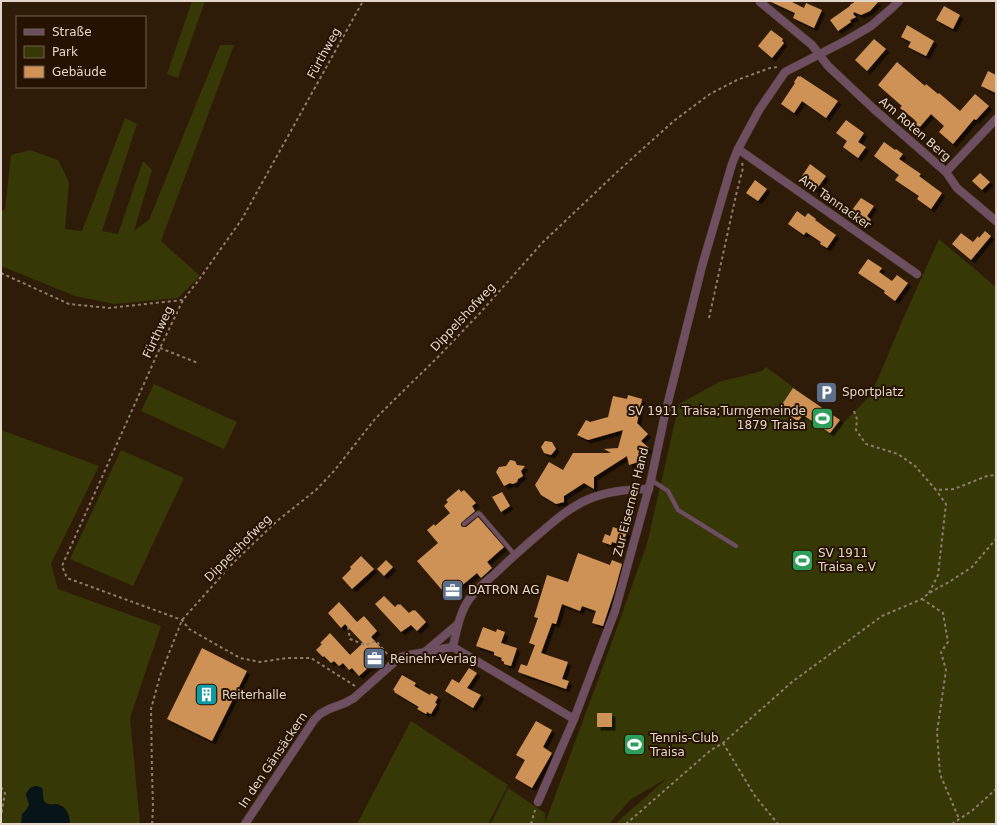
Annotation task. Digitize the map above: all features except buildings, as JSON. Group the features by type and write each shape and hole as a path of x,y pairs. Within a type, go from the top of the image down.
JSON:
{"street":[{"path":"785,72 871,26 899,1"},
{"name":"Am Roten Berg","path":"760,2 812,45 828,66 875,110 946,172 957,188 996,221"},
{"name":"Zur Eisernen Hand","path":"538,802 574,719 615,611 650,484 665,414 702,266 732,164 738,149 759,110 785,72"},
{"path":"946,172 996,119"},
{"name":"Am Tannacker","path":"738,149 917,274"},
{"name":"In den Gänsäckern","path":"245,824 314,720 320,714 354,698 394,662 404,656 453,647 458,624 465,606 474,593 515,555 566,512 588,500 609,492 650,484"},
{"name":"In den Gänsäckern","path":"425,652 458,624"},
{"path":"453,647 574,719"}],"lane":[{"path":"650,484 668,491 678,510 736,546"},
{"path":"464,524 480,514 515,555"}],"path":[{"name":"Fürthweg","path":"182,620 67,578 62,566 160,348 184,300 242,219 363,1"},
{"name":"Dippelshofweg","path":"152,824 154,808 151,709 160,676 182,620 234,562 277,521 316,490 334,471 375,419 480,313 542,243 617,172 675,120 710,94 737,80 770,68 778,67 785,72"},
{"path":"709,318 743,168 738,149"},
{"path":"1,273 69,304 109,308 184,300"},
{"path":"160,348 198,363"},
{"path":"854,411 857,419 856,430 866,444 898,454 915,466 946,504 938,575 929,593"},
{"path":"936,490 954,489 987,476 996,475"},
{"path":"626,824 711,750 723,743 792,682 882,616 922,599 929,593 972,567 996,539"},
{"path":"922,599 943,613 948,642 941,652 946,670 937,732 940,774 959,819"},
{"path":"182,620 189,629 240,658 260,662 287,658 311,658 362,691"},
{"path":"348,627 350,639 365,645 376,641 394,662"},
{"path":"723,743 755,796 778,824"},
{"path":"1,788 5,793 1,816"},
{"path":"952,824 973,810 996,789"},
{"path":"531,824 538,802"}],"green space":[{"path":"192,1 205,1 178,78 167,74"},
{"path":"220,45 234,45 161,241 200,276 178,298 114,304 75,296 1,266 1,210 5,210 11,155 30,150 58,160 69,182 65,229 82,231 125,118 137,124 102,231 118,234 143,161 152,170 134,231 149,220"},
{"path":"939,239 996,287 996,824 615,824 667,778 630,800 609,824 491,824 508,788 545,813 545,823 647,544 679,404 719,382 762,371 766,367 842,424 871,395"},
{"path":"154,384 237,422 224,449 141,411"},
{"path":"1,430 99,466 51,564 58,589 161,626 130,718 140,824 1,824"},
{"path":"121,450 184,478 133,586 70,559"},
{"path":"411,721 508,785 488,824 357,824"}],"shaded area":[{"path":"35,786 42,788 44,801 46,803 56,804 65,808 70,824 21,824 22,814 29,805 26,794 30,788"}],"place":[{"name":"Sportplatz","path":"826,392"},
{"name":"SV 1911 Traisa;Turngemeinde 1879 Traisa","path":"822,418"},
{"name":"SV 1911 Traisa e.V","path":"803,560"},
{"name":"DATRON AG","path":"453,590"},
{"name":"Reinehr-Verlag","path":"374,659"},
{"name":"Reiterhalle","path":"207,695"},
{"name":"Tennis-Club Traisa","path":"635,745"}]}
